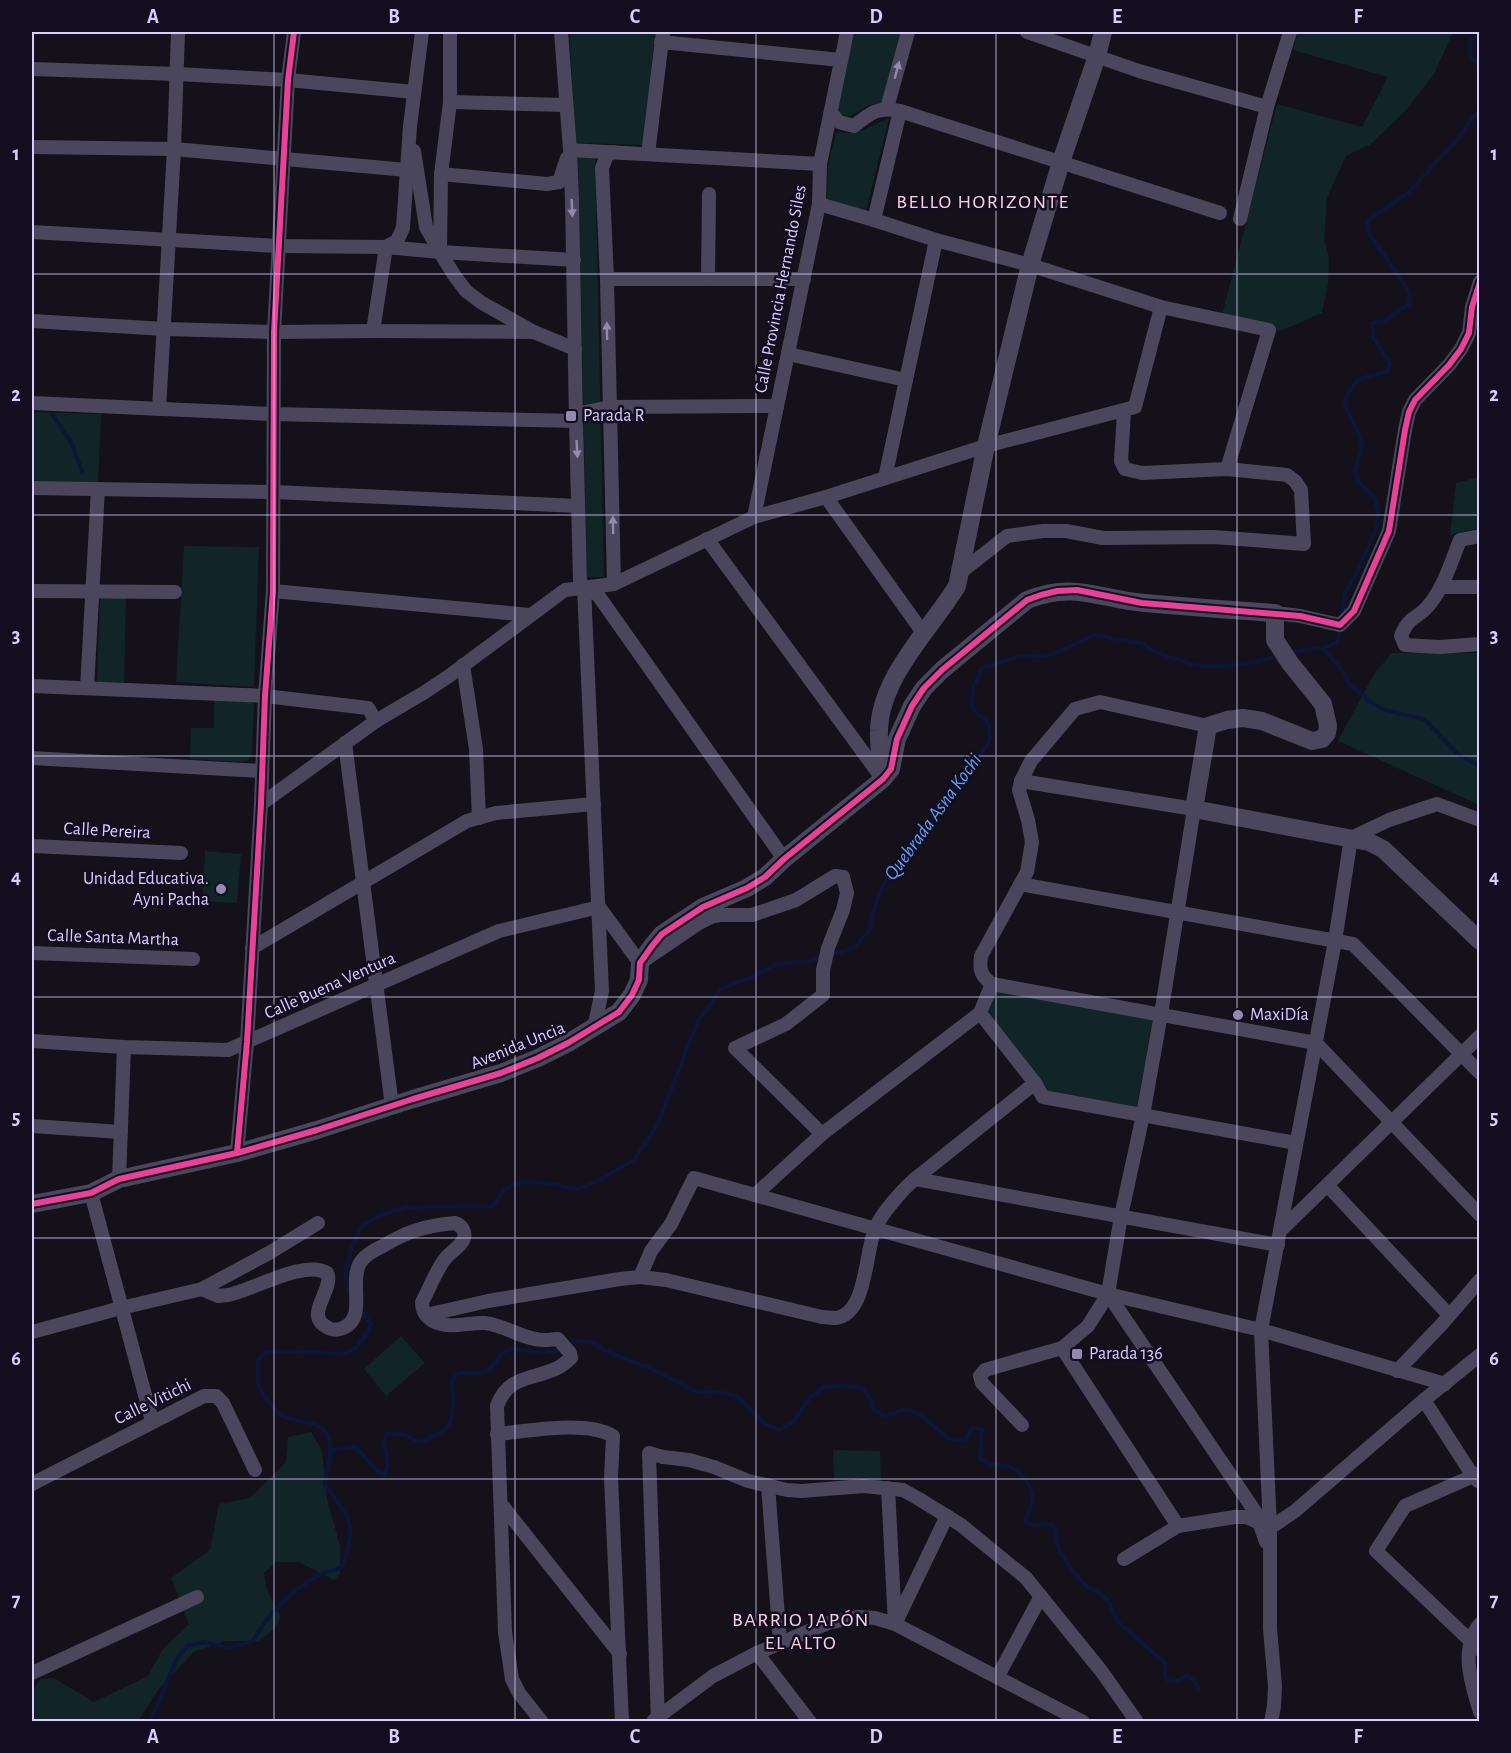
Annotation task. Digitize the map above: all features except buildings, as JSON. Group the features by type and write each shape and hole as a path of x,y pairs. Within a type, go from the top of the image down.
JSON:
{"street":[{"path":"159,409 165,329 178,32"},
{"path":"237,1153 247,1042 265,696 273,591 274,332 288,81 294,32"},
{"path":"373,331 386,247 397,240 402,228 410,126 422,32"},
{"path":"440,252 441,174 450,102 450,32"},
{"path":"561,32 570,150 578,506 602,991 594,1028"},
{"name":"Calle Provincia Hernando Siles","path":"754,517 819,204 820,164 847,32"},
{"path":"874,220 908,32"},
{"path":"1027,32 1139,71 1267,107"},
{"path":"884,779 878,731 882,709 895,675 957,586 986,446 1030,265 1103,32"},
{"path":"1240,219 1267,107 1290,32"},
{"path":"648,154 662,37 841,60"},
{"path":"32,69 177,74 414,92"},
{"path":"450,102 566,105"},
{"path":"832,114 839,122 854,126 870,113 893,109 1220,213"},
{"path":"410,126 426,227 453,275 466,291 482,303 534,332 575,349"},
{"path":"32,147 174,149 407,170"},
{"path":"441,174 547,184 559,182 570,150"},
{"path":"570,150 820,164"},
{"path":"613,152 607,155 602,168 614,584"},
{"path":"708,279 709,194"},
{"path":"819,204 936,240 1030,265 1161,307 1269,330 1227,469"},
{"path":"32,232 278,246 386,247 574,260"},
{"path":"885,478 936,240"},
{"path":"607,279 804,279"},
{"path":"884,779 891,769 897,738 912,706 924,688 942,669 1027,600 1041,595 1058,591 1077,591 1142,603 1300,616 1341,625 1354,611 1389,531 1409,412 1415,400 1461,350 1469,333 1472,307 1479,282"},
{"path":"261,804 376,721 425,692 565,590 582,584 614,584 754,517 826,497 986,446 1135,407 1161,307"},
{"path":"32,321 165,329 274,332 534,332"},
{"path":"788,354 906,380"},
{"path":"32,403 273,414 576,417 609,407 777,406"},
{"path":"961,572 1007,536 1043,531 1066,531 1103,538 1214,537 1304,544 1301,490 1295,480 1287,475 1227,469 1142,473 1125,469 1121,461 1124,411"},
{"path":"32,488 274,492 578,506"},
{"path":"87,688 98,489"},
{"path":"826,497 924,634"},
{"path":"1479,536 1460,540 1441,587 1429,606 1412,617 1406,624 1401,636 1405,645 1439,647 1479,644"},
{"path":"707,539 884,779"},
{"path":"582,584 598,595 784,860"},
{"path":"1441,587 1479,587"},
{"path":"32,591 175,592"},
{"path":"273,591 530,615"},
{"path":"1275,613 1275,640 1323,704 1328,733 1312,741 1262,721 1243,718 1208,726 1100,702 1075,709 1030,761 1021,781 1019,790 1032,842 1027,872 981,956 979,968 983,977 992,984 1316,1043 1479,1215"},
{"path":"463,665 476,749 480,818"},
{"path":"32,686 265,696 368,708 376,721"},
{"path":"1022,1425 982,1383 980,1376 985,1370 1062,1348 1088,1326 1108,1294 1161,1014 1208,726"},
{"path":"345,743 392,1106"},
{"path":"32,758 261,771"},
{"name":"Avenida Uncia","path":"32,1204 91,1193 119,1179 237,1153 317,1130 501,1073 548,1053 619,1012 632,995 639,980 640,963 662,934 703,907 765,878 884,779"},
{"path":"1021,781 1194,809 1369,842 1383,849 1479,940"},
{"path":"252,948 467,821 496,813 594,804"},
{"path":"1351,838 1389,820 1437,804 1479,820"},
{"path":"1271,1722 1275,1686 1270,1629 1270,1551 1265,1526 1261,1330 1335,941 1351,838"},
{"name":"Calle Pereira","path":"32,846 181,852"},
{"path":"598,907 640,963 711,917 752,915 796,900 835,876 843,877 847,892 843,910 828,948 823,970 823,995 786,1024 735,1048 822,1134"},
{"path":"1020,884 1353,944 1479,1073"},
{"name":"Calle Buena Ventura","path":"32,1041 228,1050 499,931 598,907"},
{"name":"Calle Santa Martha","path":"32,953 193,959"},
{"path":"755,1195 822,1134 980,1013 992,984"},
{"path":"980,1013 1035,1083 1043,1097 1296,1143"},
{"path":"1281,1230 1479,1036"},
{"path":"119,1179 124,1047"},
{"path":"426,1315 488,1301 640,1277 666,1280 822,1317 836,1318 846,1314 854,1307 859,1296 874,1229 900,1193 1035,1083"},
{"path":"32,1126 121,1132"},
{"path":"640,1277 651,1251 670,1224 694,1178 1108,1294 1261,1330 1445,1384"},
{"path":"915,1179 1278,1245"},
{"path":"1327,1185 1449,1315"},
{"path":"91,1193 152,1421"},
{"path":"32,1332 202,1289 318,1223"},
{"path":"202,1289 218,1296 228,1295 310,1268 322,1269 327,1273 328,1281 318,1308 318,1317 328,1328 336,1330 344,1328 351,1323 355,1314 357,1269 368,1254 414,1230 455,1223 464,1230 464,1237 443,1262 422,1302 422,1310 426,1315 432,1321 452,1326 487,1323 534,1338 558,1339 570,1353 571,1358 557,1368 520,1380 508,1387 497,1406 505,1632 512,1679 519,1693 542,1722"},
{"path":"1397,1371 1479,1280"},
{"path":"1108,1294 1265,1526"},
{"path":"1062,1348 1178,1526"},
{"path":"1265,1526 1295,1511 1479,1355"},
{"name":"Calle Vitichi","path":"32,1484 204,1396 216,1396 223,1403 255,1470"},
{"path":"1424,1400 1477,1477 1405,1506 1376,1551 1474,1646"},
{"path":"498,1434 582,1427 605,1431 613,1436 611,1478 622,1722"},
{"path":"658,1720 649,1453 714,1467 748,1481 787,1490 863,1486 903,1490 961,1525 1026,1578 1102,1672 1137,1722"},
{"path":"768,1485 780,1643"},
{"path":"888,1488 895,1624"},
{"path":"501,1504 620,1654"},
{"path":"895,1624 946,1516"},
{"path":"1124,1559 1178,1526 1245,1517 1265,1526"},
{"path":"998,1676 1041,1596"},
{"path":"32,1673 197,1598"},
{"path":"658,1720 713,1676 757,1653 828,1623 858,1617 875,1618 895,1624 1083,1722"},
{"path":"1479,1624 1469,1662 1479,1712"},
{"path":"757,1653 810,1722"}],"green space":[{"path":"569,32 656,32 642,145 576,143"},
{"path":"854,32 901,32 881,104 869,105 848,117 838,112"},
{"path":"1298,32 1453,32 1434,74 1407,109 1371,144 1346,156 1327,198 1324,240 1329,258 1328,284 1322,313 1281,331 1222,315 1277,104 1362,127 1388,77 1293,50"},
{"path":"889,118 866,211 827,201 828,166 836,132 856,133"},
{"path":"578,156 595,156 604,577 587,577"},
{"path":"32,412 101,414 98,483 32,481"},
{"path":"1479,477 1479,528 1450,535 1456,483"},
{"path":"184,546 259,547 254,687 176,682"},
{"path":"100,595 126,595 124,683 97,682"},
{"path":"1392,653 1479,653 1479,805 1338,741 1374,674"},
{"path":"214,697 252,702 254,706 252,753 248,760 242,762 190,759 191,728 214,728"},
{"path":"205,851 241,854 237,903 202,901"},
{"path":"994,988 1153,1016 1137,1107 1049,1091 989,1016"},
{"path":"401,1336 425,1363 386,1396 364,1369"},
{"path":"311,1432 322,1450 327,1499 340,1546 340,1574 334,1580 299,1562 276,1562 264,1573 267,1590 280,1615 278,1624 258,1641 225,1641 194,1652 158,1690 138,1721 32,1721 32,1690 41,1679 54,1678 94,1702 148,1676 162,1650 189,1624 171,1578 210,1550 219,1504 250,1498 286,1462 288,1437"},
{"path":"833,1450 880,1451 881,1481 834,1480"}],"waterway":[{"name":"Quebrada Asna Kochi","path":"1480,35 1470,40 1471,58 1480,65"},
{"name":"Quebrada Asna Kochi","path":"1342,618 1345,594 1377,527 1378,511 1375,498 1358,482 1355,470 1362,447 1344,403 1351,387 1360,379 1387,372 1390,363 1373,337 1372,323 1384,321 1409,304 1410,293 1369,233 1367,221 1409,192 1456,141 1473,117 1480,112"},
{"path":"52,414 71,442 82,471"},
{"name":"Quebrada Asna Kochi","path":"1291,653 1323,649 1337,642 1340,628"},
{"name":"Quebrada Asna Kochi","path":"829,955 854,948 870,929 883,886 898,862 990,740 989,724 971,707 974,685 982,668 1017,657 1051,655 1095,635 1144,644 1161,654 1195,665 1216,667 1237,665 1278,656"},
{"path":"1323,649 1344,672 1349,684 1369,701 1384,710 1424,719 1460,756 1480,766"},
{"name":"Quebrada Asna Kochi","path":"351,1296 345,1274 352,1247 363,1225 380,1215 407,1207 492,1206 504,1191 514,1184 527,1182 578,1189 596,1182 634,1160 658,1124 697,1023 721,989 777,964 810,961 822,957"},
{"name":"Quebrada Asna Kochi","path":"150,1722 176,1661 187,1646 204,1642 230,1648 253,1641 273,1612 308,1581 341,1568 347,1554 350,1532 346,1515 325,1484 330,1455 328,1437 321,1428 284,1417 273,1407 258,1384 258,1360 265,1353 278,1351 344,1354 355,1349 371,1324 361,1310"},
{"path":"568,1345 580,1340 593,1343 694,1391 723,1393 738,1397 764,1423 779,1430 793,1422 808,1400 823,1387 845,1386 862,1388 871,1401 873,1409 885,1417 901,1410 912,1411 923,1417 949,1439 965,1440 972,1428 982,1429 980,1458 990,1464 1014,1469 1030,1488 1033,1498 1025,1521 1032,1525 1053,1525 1060,1552 1072,1570 1086,1586 1107,1599 1119,1623 1165,1663 1165,1675 1169,1682 1180,1680 1187,1675 1198,1688"},
{"path":"330,1451 356,1447 378,1472 385,1474 387,1459 383,1444 387,1434 405,1435 419,1442 444,1430 451,1419 452,1379 459,1373 489,1371 502,1353 513,1348 537,1353 556,1351 561,1348"}],"cycle path":[{"path":"237,1153 247,1042 265,696 273,591 274,332 288,80 294,32"},
{"path":"32,1204 91,1193 119,1179 237,1153 317,1130 501,1073 568,1043 619,1012 632,995 639,980 640,963 662,934 703,907 747,888 765,877 883,779 891,769 897,739 912,706 924,688 942,670 1027,600 1057,591 1077,590 1142,603 1300,616 1340,625 1354,611 1389,531 1409,412 1415,400 1449,365 1461,349 1469,333 1472,307 1480,282"}],"place":[{"name":"Parada R","path":"571,416"},
{"name":"Unidad Educativa. Ayni Pacha","path":"221,889"},
{"name":"MaxiDía","path":"1238,1015"},
{"name":"Parada 136","path":"1077,1354"}],"district":[{"name":"BELLO HORIZONTE","path":"983,202"},
{"name":"BARRIO JAPÓN EL ALTO","path":"801,1632"}]}
